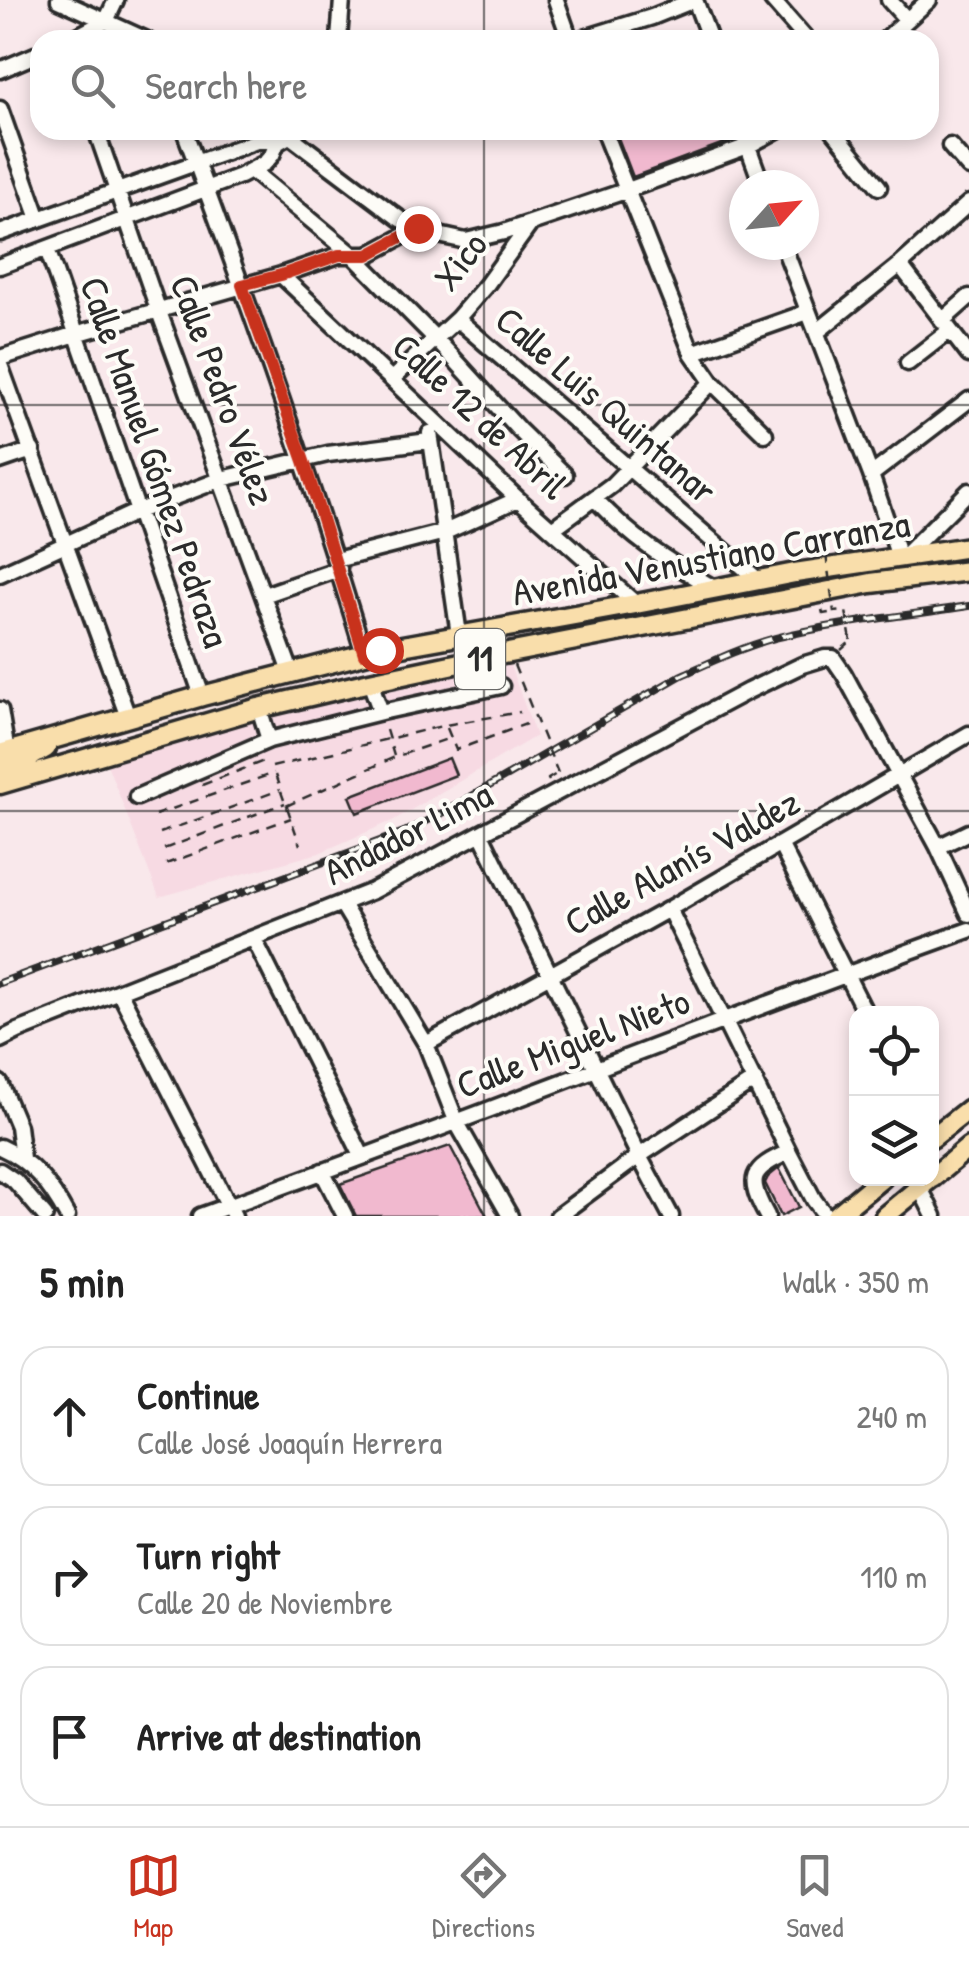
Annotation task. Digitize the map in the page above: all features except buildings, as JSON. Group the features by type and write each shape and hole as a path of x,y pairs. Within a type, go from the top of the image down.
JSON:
{"main road":[{"name":"Avenida Venustiano Carranza","path":"2,758 57,737 364,654 758,580 969,547"},
{"name":"Avenida Venustiano Carranza","path":"0,784 260,708 370,682 871,583 969,571"},
{"path":"939,1133 969,1109"},
{"path":"939,1171 969,1147"},
{"path":"836,1216 872,1186"},
{"path":"884,1216 921,1186"}],"street":[{"path":"58,0 124,30"},
{"path":"90,30 106,22 116,0"},
{"path":"340,30 342,0"},
{"path":"556,0 566,30"},
{"path":"607,30 695,0 706,30"},
{"path":"772,0 798,30"},
{"path":"889,0 907,20"},
{"path":"896,30 930,0"},
{"path":"0,70 30,57"},
{"path":"0,109 38,219"},
{"name":"Calle Pedro Vélez","path":"99,140 291,672"},
{"path":"188,140 304,461 364,654"},
{"path":"0,233 263,140"},
{"path":"0,266 252,170 285,140"},
{"path":"294,140 380,206 418,228 466,241 626,191 759,140"},
{"path":"607,140 692,353 712,382 765,434"},
{"path":"746,140 757,170"},
{"path":"840,140 879,187"},
{"path":"950,146 969,168"},
{"path":"252,170 353,255 565,475"},
{"path":"817,332 900,266 969,203"},
{"name":"Xico","path":"392,378 457,319 531,222"},
{"path":"128,717 0,362 76,334 339,255 368,255 418,228"},
{"name":"Calle Manuel Gómez Pedraza","path":"47,249 202,696"},
{"path":"789,260 901,556 969,492"},
{"path":"900,266 969,355"},
{"name":"Calle 12 de Abril","path":"281,275 636,604"},
{"path":"908,362 969,298"},
{"path":"692,353 808,312"},
{"name":"Calle Luis Quintanar","path":"457,319 758,580"},
{"path":"552,529 630,467 712,382"},
{"path":"871,475 969,400"},
{"path":"431,416 429,441 459,636"},
{"path":"0,574 138,511 222,479 328,454 429,441"},
{"path":"0,461 32,450"},
{"path":"264,595 338,565 445,532 518,498"},
{"path":"594,498 644,546 714,588"},
{"name":"Andador Lima","path":"0,1040 342,904 748,691 826,658 833,658 844,674 899,776"},
{"path":"370,682 381,712"},
{"path":"137,797 381,712 501,686"},
{"path":"260,708 269,751"},
{"path":"0,710 4,722 2,758"},
{"name":"Calle Alanís Valdez","path":"426,1044 969,734"},
{"path":"899,776 969,914"},
{"path":"938,848 969,832"},
{"path":"481,834 671,1216"},
{"path":"780,844 862,1006"},
{"path":"342,904 426,1044 457,1123 510,1216"},
{"path":"669,908 789,1152 826,1216"},
{"name":"Calle Miguel Nieto","path":"200,1216 232,1211 362,1156 969,930"},
{"path":"254,939 362,1156"},
{"path":"119,990 232,1211"},
{"path":"558,1216 639,1156 755,1080"},
{"path":"0,1083 18,1126 22,1158"},
{"path":"0,1146 22,1158 48,1186 67,1216"},
{"path":"767,1216 752,1182 761,1166 789,1152"},
{"path":"0,1171 23,1190 44,1216"},
{"path":"322,1172 345,1216"},
{"path":"928,1186 934,1216"}],"path":[{"path":"826,554 834,612"},
{"path":"822,614 846,611 851,641"},
{"path":"514,665 558,774 548,779"},
{"path":"272,767 446,725 520,712"},
{"path":"446,725 456,750 526,724"},
{"path":"386,730 394,758"},
{"path":"164,849 450,738"},
{"path":"202,784 269,751 300,845"},
{"path":"155,816 274,774"},
{"path":"160,834 280,790"},
{"path":"166,864 290,818"}],"shaded area":[{"path":"509,663 536,736 394,820 319,853 159,897 107,764 221,727"}],"railway":[{"path":"0,983 404,832 680,676 739,650 823,628 969,606"}],"route":[{"path":"380,650 364,654 304,461 242,285 339,255 368,255 418,228"}]}
